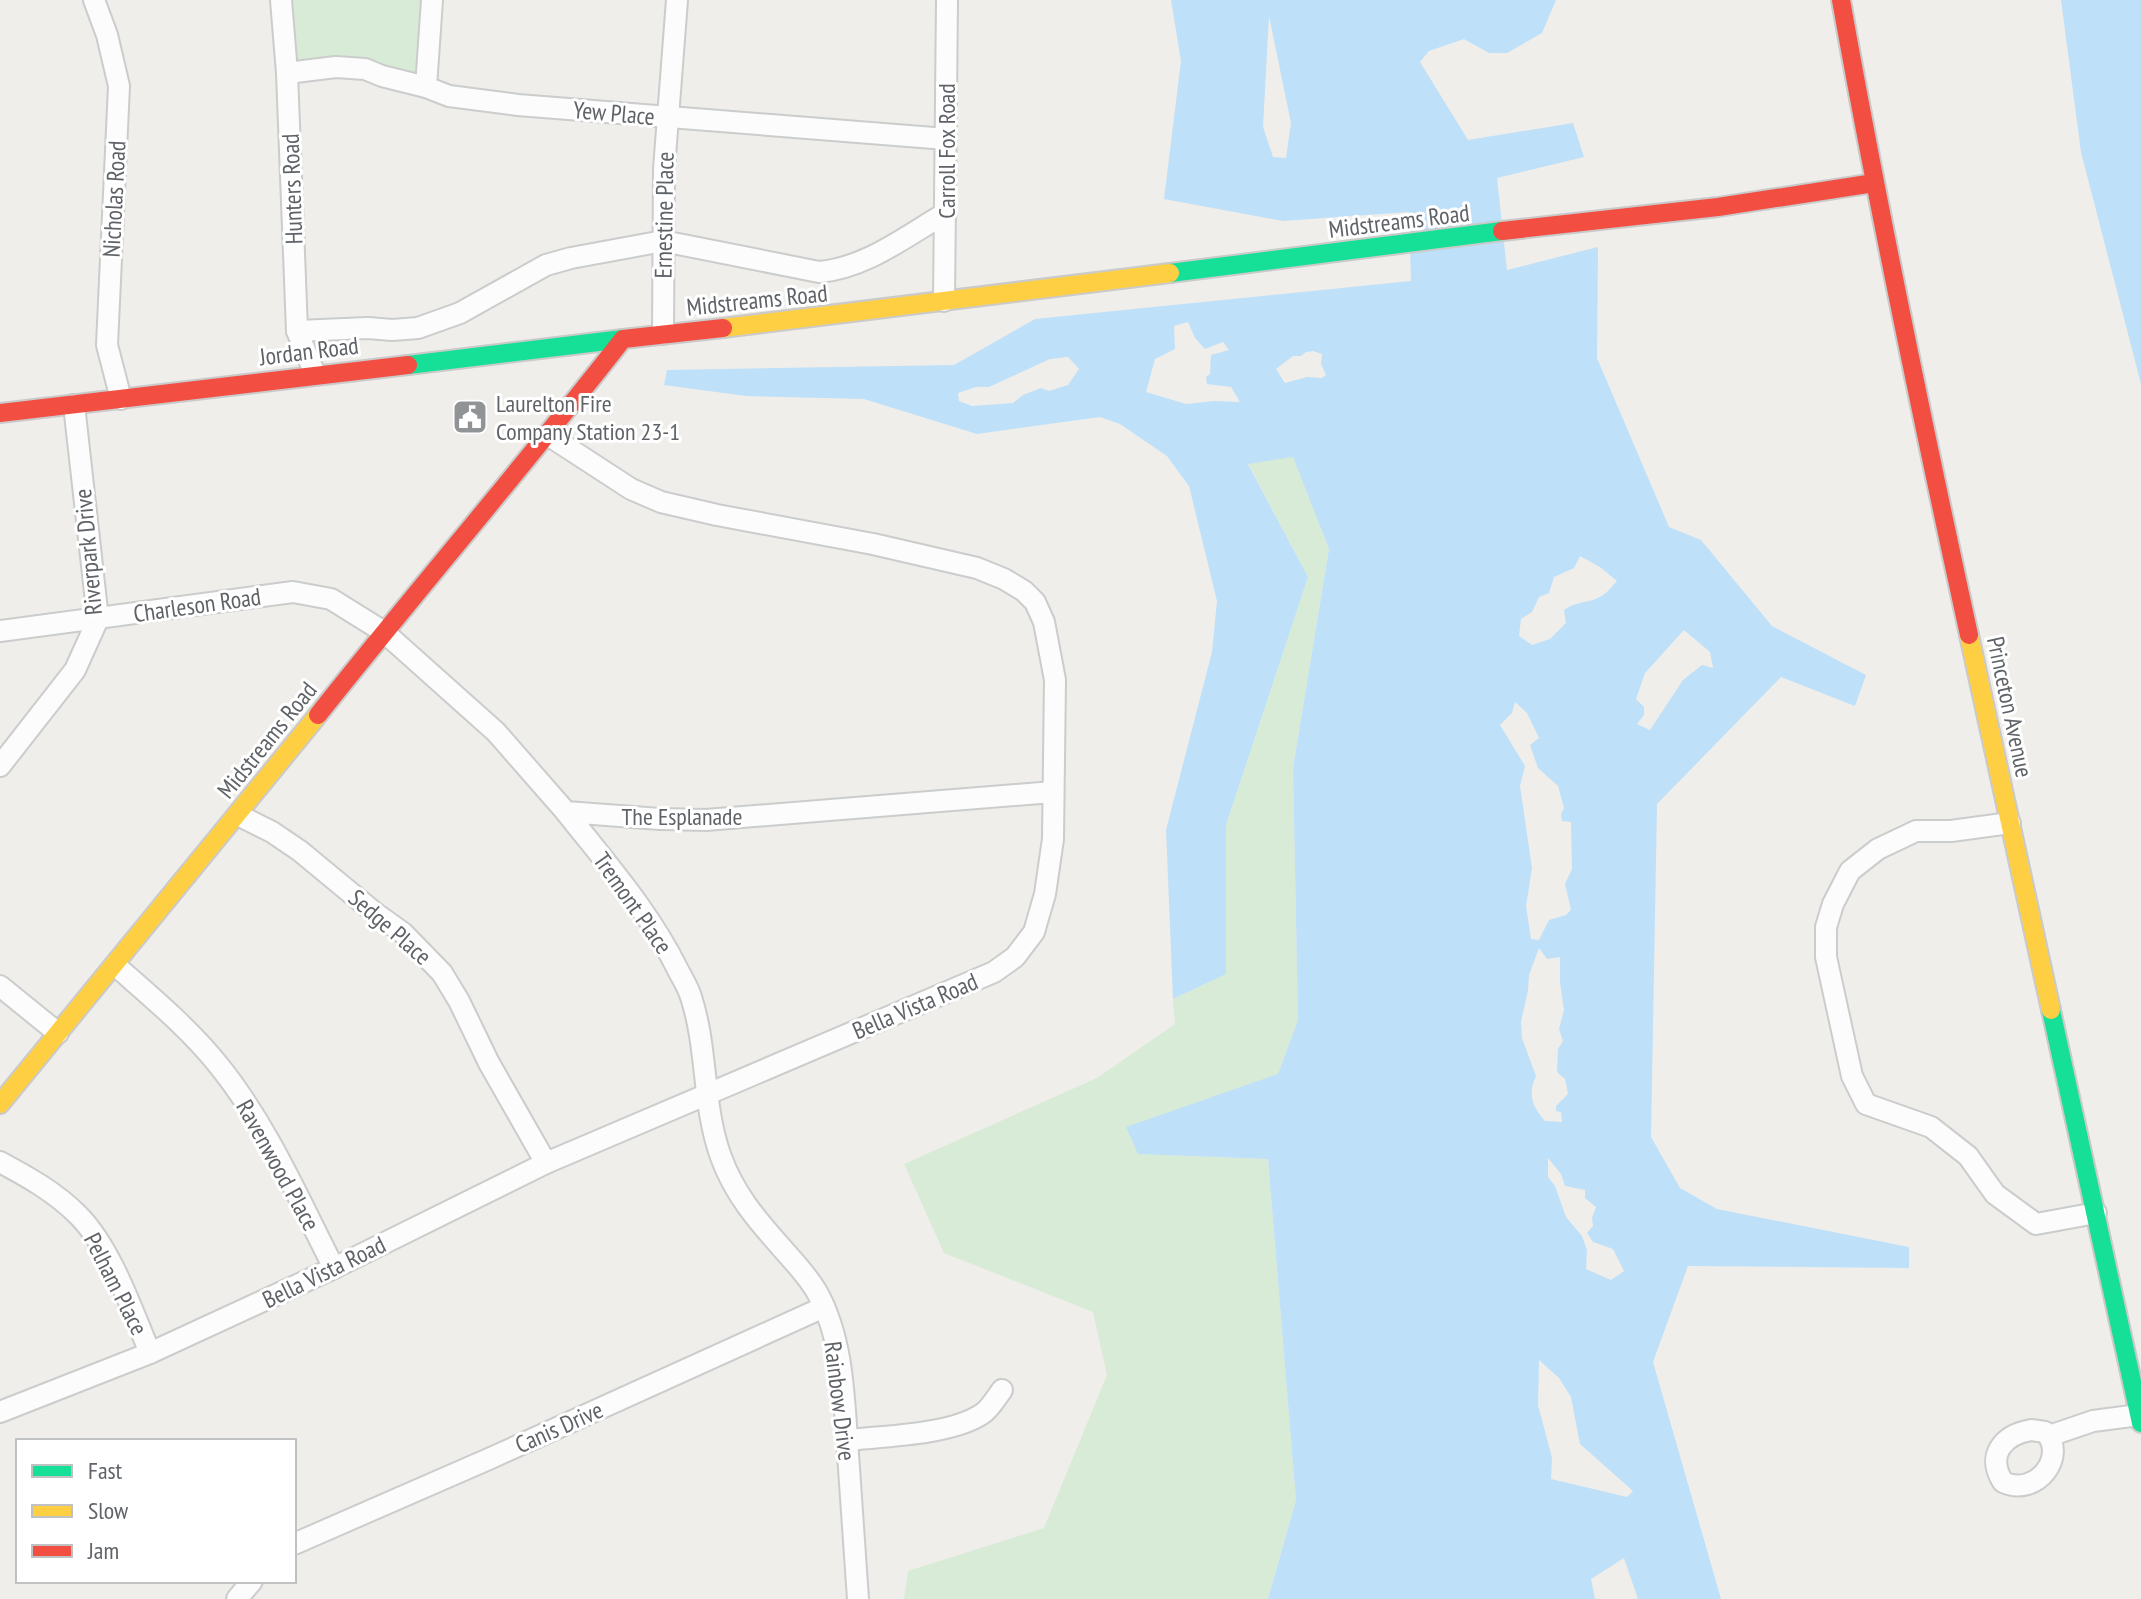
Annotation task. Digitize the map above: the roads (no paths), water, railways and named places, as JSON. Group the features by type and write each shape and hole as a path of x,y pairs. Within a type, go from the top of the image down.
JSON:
{"street":[{"name":"Nicholas Road","path":"94,0 107,35 119,86 107,345 121,399"},
{"name":"Hunters Road","path":"281,0 287,73 297,331 315,374"},
{"path":"426,87 432,0"},
{"name":"Ernestine Place","path":"663,334 664,169 677,0"},
{"name":"Carroll Fox Road","path":"944,301 947,0"},
{"name":"Princeton Avenue","path":"1841,0 1874,183 1932,466 2140,1419"},
{"name":"Yew Place","path":"287,73 347,67 365,69 449,96 504,103 946,139"},
{"name":"Midstreams Road","path":"0,1104 548,435 623,339 1718,207 1874,183"},
{"path":"297,331 418,328 460,313 546,265 663,241 819,272 840,270 863,262 946,213"},
{"name":"Jordan Road","path":"0,413 623,339"},
{"name":"Riverpark Drive","path":"0,766 75,670 98,619 74,405"},
{"name":"Bella Vista Road","path":"0,1412 150,1353 334,1268 546,1163 994,972 1015,957 1034,932 1045,894 1053,839 1055,680 1044,622 1035,602 1004,579 977,568 661,502 631,489 548,435"},
{"name":"Charleson Road","path":"0,631 293,592 331,599 384,632"},
{"path":"384,632 496,732 566,812"},
{"name":"The Esplanade","path":"566,812 706,820 1053,792"},
{"name":"Tremont Place","path":"566,812 644,912 690,995 700,1036 706,1095"},
{"name":"Sedge Place","path":"238,815 300,851 403,933 442,973 546,1163"},
{"path":"2010,823 1951,831 1916,831 1878,849 1850,871 1833,904 1826,927 1826,957 1852,1076 1866,1104 1931,1127 1968,1156 1995,1194 2036,1224 2096,1213"},
{"name":"Ravenwood Place","path":"115,965 180,1023 220,1067 260,1124 334,1268"},
{"path":"0,986 58,1033"},
{"name":"Rainbow Drive","path":"706,1095 720,1156 738,1194 818,1293 835,1342 843,1387 858,1599"},
{"name":"Pelham Place","path":"0,1162 42,1185 79,1215 99,1242 124,1290 150,1353"},
{"name":"Canis Drive","path":"296,1543 824,1307"},
{"path":"847,1440 938,1430 962,1424 984,1413 1002,1390"},
{"path":"2049,1436 2093,1421 2140,1419"},
{"path":"237,1599 250,1583"}],"water":[{"path":"1171,0 1556,0 1542,33 1507,53 1489,53 1464,39 1429,51 1420,62 1468,140 1573,123 1584,157 1497,178 1507,270 1598,247 1597,358 1669,527 1701,540 1772,626 1866,675 1855,706 1781,677 1657,804 1651,1137 1680,1188 1717,1209 1909,1247 1909,1268 1688,1266 1653,1362 1721,1599 1638,1599 1624,1558 1591,1579 1595,1599 1268,1599 1296,1500 1268,1159 1138,1154 1126,1127 1278,1074 1298,1020 1293,768 1329,549 1293,457 1248,464 1308,577 1226,825 1226,974 1173,999 1166,830 1212,652 1217,601 1189,486 1167,456 1120,424 1100,417 977,434 864,399 746,396 664,385 667,370 954,365 1035,319 1411,281 1409,212 1283,221 1164,199 1181,61","holes":["1269,16 1291,123 1286,158 1273,157 1263,127","1188,322 1195,338 1205,349 1223,342 1229,350 1211,355 1207,384 1231,387 1240,402 1186,404 1146,392 1155,359 1175,349 1174,326","1313,351 1322,354 1321,364 1326,375 1285,383 1276,369 1293,356","1068,357 1079,369 1068,385 1049,391 1041,388 1013,403 972,406 959,401 958,393 976,387 989,387 1050,359","1580,556 1617,581 1602,596 1564,610 1566,623 1550,639 1532,645 1519,636 1521,619 1532,612 1539,597 1549,593 1554,577 1574,568","1684,630 1710,652 1713,668 1702,665 1683,680 1650,730 1637,724 1644,715 1644,707 1636,699 1645,673","1515,702 1527,713 1539,738 1530,745 1538,768 1558,786 1564,808 1562,821 1571,822 1572,869 1565,884 1571,910 1566,915 1549,920 1539,940 1531,939 1526,906 1532,868 1520,786 1525,766 1500,725 1512,713","1539,948 1547,959 1560,957 1564,1010 1559,1029 1563,1041 1558,1049 1557,1072 1565,1079 1568,1094 1556,1106 1556,1111 1561,1112 1562,1122 1545,1121 1533,1100 1536,1076 1522,1038 1521,1022 1529,975","1548,1158 1561,1174 1565,1186 1585,1190 1585,1198 1596,1207 1593,1226 1587,1233 1593,1242 1613,1249 1624,1271 1611,1280 1586,1269 1587,1250 1582,1236 1566,1217 1555,1186 1548,1177","1539,1360 1559,1378 1571,1397 1580,1444 1633,1491 1627,1497 1551,1479 1552,1458 1538,1405"]},
{"path":"2061,0 2141,0 2141,384 2081,152"}],"place":[{"name":"Laurelton Fire Company Station 23-1","path":"470,417"}]}
